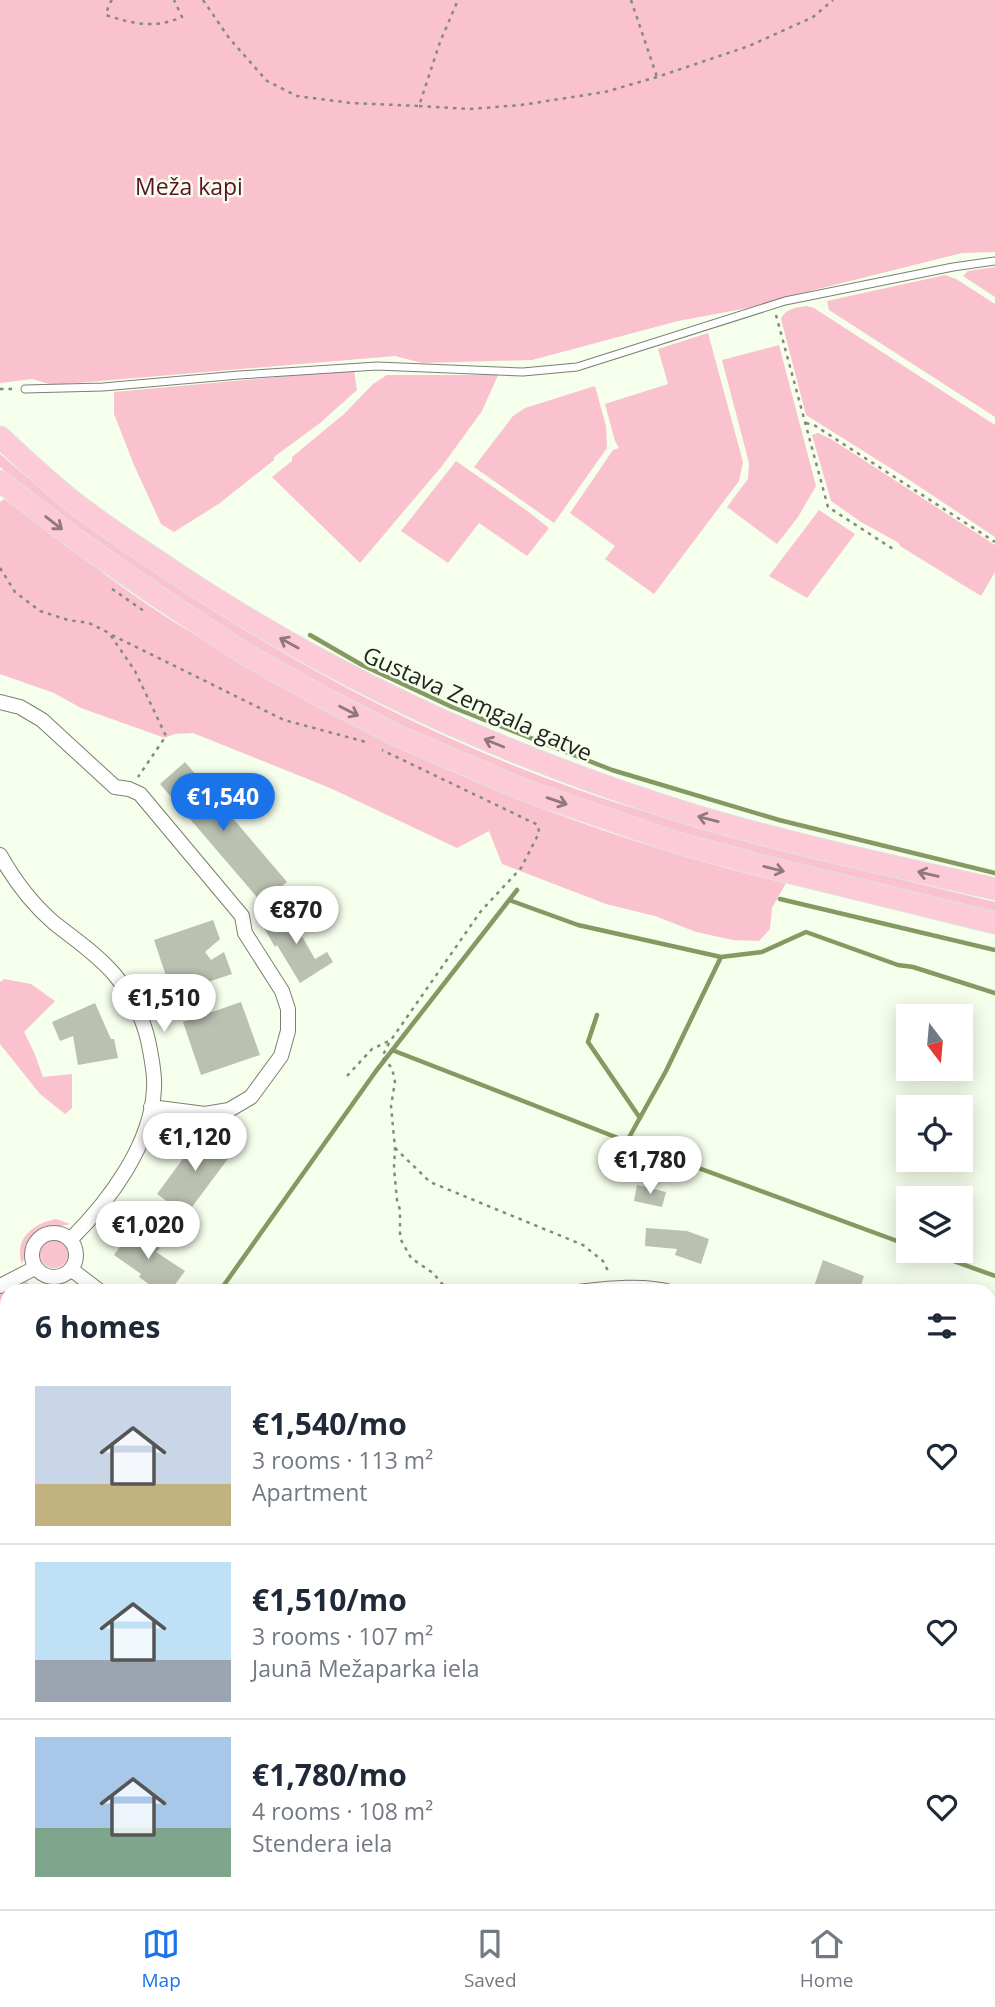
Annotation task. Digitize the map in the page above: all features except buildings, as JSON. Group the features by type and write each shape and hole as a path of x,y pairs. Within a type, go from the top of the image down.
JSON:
{"main road":[{"name":"Gustava Zemgala gatve","path":"0,437 71,500 132,544 258,626 371,688 573,775 694,815 806,845 995,889"},
{"path":"0,481 75,540 244,654 398,736 524,790 674,842 995,923"}],"street":[{"path":"0,702 20,707 42,720 115,786 140,794 242,916 245,933 282,991 288,1009 288,1031 281,1056 251,1097 229,1110 205,1114 151,1107"},
{"path":"0,855 15,880 33,901 51,920 95,955 134,1000 144,1021 153,1067 155,1087 143,1139 124,1173 95,1214 71,1239"},
{"path":"51,1232 71,1239 77,1260 72,1270 63,1276 52,1278 35,1268 32,1256 34,1245 41,1237 51,1232"},
{"path":"4,1284 35,1268"},
{"path":"72,1270 90,1284"}],"lane":[{"path":"25,389 103,387 377,366 523,372 577,367 773,305 953,267 995,261"}],"path":[{"path":"112,0 108,4 106,15 148,24 167,23 182,17 174,0"},
{"path":"203,0 229,38 267,81 297,96 351,103 470,109 521,105 605,92 657,77 749,46 813,17 833,0"},
{"path":"419,106 440,42 458,0"},
{"path":"631,0 657,77"},
{"path":"773,305 828,507 893,549"},
{"path":"805,422 883,468 995,542"},
{"path":"0,568 15,592 40,611 89,623 284,720 368,742 345,730"},
{"path":"103,582 145,612"},
{"path":"109,633 135,671 166,736 129,789"},
{"path":"376,747 538,825 539,832 521,868 481,911 382,1057 392,1068 395,1082 391,1106 400,1238 411,1258 433,1273 442,1284"},
{"path":"347,1076 372,1049 391,1040"},
{"path":"395,1148 430,1182 583,1245 603,1261 614,1284"}],"green space":[{"name":"Meža kapi","path":"0,0 995,0 995,252 962,253 753,307 678,321 532,360 422,363 395,356 53,385 32,379 0,383"},
{"path":"995,267 995,297 963,276 968,271"},
{"path":"945,275 995,304 995,417 829,310 827,301"},
{"path":"806,306 814,308 995,425 995,537 806,415 781,319 788,311"},
{"path":"708,333 743,462 739,481 654,594 605,559 615,546 570,513 613,450 619,448 605,404 668,384 658,349"},
{"path":"779,345 816,486 798,517 777,544 727,507 748,479 749,463 722,360"},
{"path":"354,370 357,390 320,423 274,457 274,460 220,503 174,532 161,524 114,414 114,392"},
{"path":"387,375 498,375 482,411 442,466 360,563 272,477 344,414 373,384"},
{"path":"595,386 606,426 607,448 554,523 474,467 513,416 525,408"},
{"path":"818,433 995,545 995,572 981,596 831,501 812,435"},
{"path":"0,454 100,532 222,616 354,692 422,725 491,756 630,807 766,846 995,902 995,913 763,856 625,817 550,789 408,729 293,670 142,575 0,467"},
{"path":"456,461 549,528 527,556 479,523 448,563 401,531"},
{"path":"4,499 170,619 333,715 480,783 555,813 631,840 786,883 772,908 770,929 759,941 733,940 696,932 655,916 606,904 502,864 489,831 457,848 330,788 193,733 174,734 165,738 81,708 54,693 0,674 0,502"},
{"path":"819,510 855,534 807,598 769,576"},
{"path":"4,979 31,984 55,1001 24,1032 43,1077 72,1074 72,1108 65,1114 40,1094 0,1044 0,982"},
{"path":"56,1219 70,1224 47,1228 32,1237 22,1264 20,1247 27,1234 40,1224"},
{"path":"54,1240 64,1244 68,1254 64,1264 54,1268 44,1264 40,1254 44,1244"}],"waterway":[{"path":"310,635 362,665 452,707 612,770 779,820 995,873"},
{"path":"225,1284 376,1071 517,890"},
{"path":"780,899 995,950"},
{"path":"509,900 578,925 721,957 762,952 806,932 898,965 913,967 995,993"},
{"path":"627,1141 666,1071 721,957"},
{"path":"597,1015 588,1042 640,1118"},
{"path":"392,1050 636,1145 896,1241"},
{"path":"959,1263 995,1276"}]}
